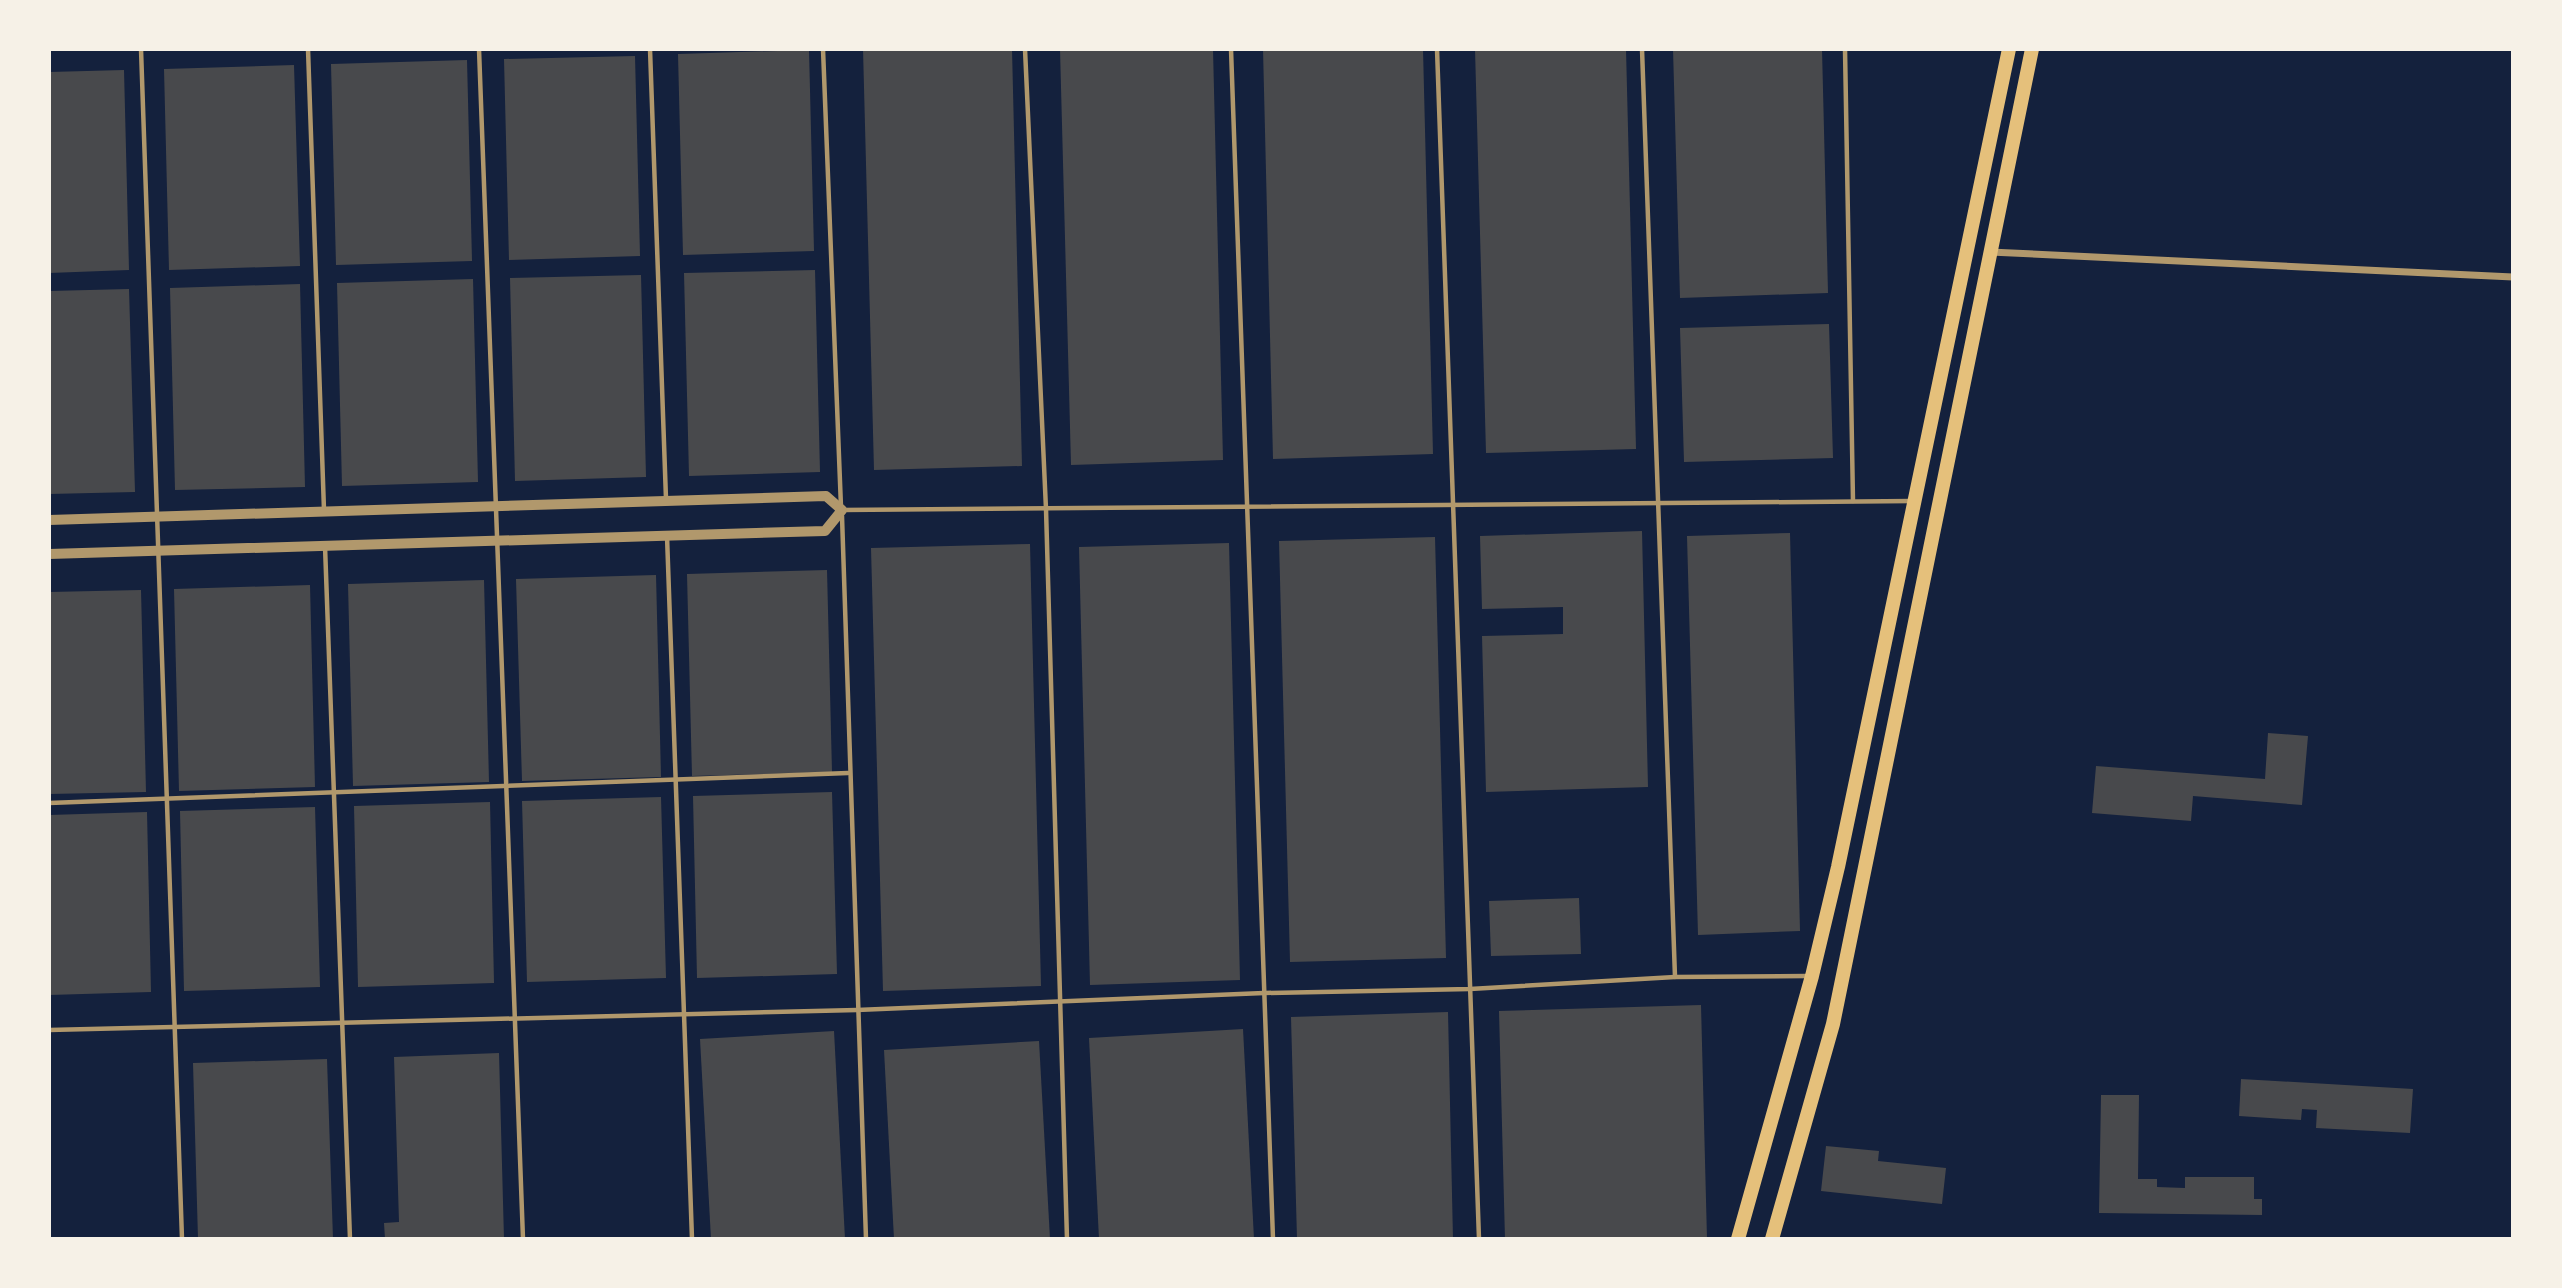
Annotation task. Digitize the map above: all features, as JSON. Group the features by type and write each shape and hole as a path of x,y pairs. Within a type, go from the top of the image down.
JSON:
{"main road":[{"path":"1738,1239 1812,976 1841,854 2008,49"},
{"path":"1772,1239 1833,1024 2032,49"}],"street":[{"path":"1989,252 2513,277"},
{"path":"49,520 826,496 842,510 825,531 49,554"}],"lane":[{"path":"141,49 182,1239"},
{"path":"308,49 324,512"},
{"path":"479,49 523,1239"},
{"path":"650,49 666,502"},
{"path":"823,49 842,510 848,772 866,1239"},
{"path":"1025,49 1046,509 1067,1239"},
{"path":"1231,49 1273,1239"},
{"path":"1437,49 1479,1239"},
{"path":"1642,49 1675,977"},
{"path":"1845,49 1853,502"},
{"path":"842,510 1915,501"},
{"path":"667,535 692,1239"},
{"path":"325,545 350,1239"},
{"path":"49,803 848,772"},
{"path":"49,1030 513,1016 857,1010 1059,1000 1470,989 1675,977 1812,976"}],"building":[{"path":"863,49 1012,49 1022,466 874,470"},
{"path":"1060,49 1213,49 1223,460 1071,465"},
{"path":"1263,49 1423,49 1433,454 1273,459"},
{"path":"1475,49 1626,49 1636,449 1486,453"},
{"path":"1673,49 1822,49 1828,293 1680,298"},
{"path":"809,50 814,251 683,255 678,54"},
{"path":"635,56 640,256 509,260 504,59"},
{"path":"467,60 472,261 336,265 331,64"},
{"path":"294,65 300,266 169,270 164,69"},
{"path":"124,70 129,270 49,273 49,72"},
{"path":"815,270 820,472 689,476 684,273"},
{"path":"641,275 646,477 515,481 510,278"},
{"path":"473,279 478,482 342,486 337,283"},
{"path":"300,284 305,487 175,490 170,288"},
{"path":"129,289 135,492 49,494 49,291"},
{"path":"1829,324 1833,458 1684,462 1680,328"},
{"path":"1642,531 1648,787 1486,792 1482,636 1563,634 1563,607 1482,609 1480,536"},
{"path":"1790,533 1800,931 1698,935 1687,536"},
{"path":"1435,537 1446,958 1290,962 1279,541"},
{"path":"1229,543 1240,980 1090,985 1079,547"},
{"path":"1030,544 1041,986 883,991 871,548"},
{"path":"827,570 832,772 692,776 687,574"},
{"path":"656,575 661,777 522,781 516,579"},
{"path":"484,580 489,782 353,786 348,584"},
{"path":"310,585 315,787 179,791 174,589"},
{"path":"141,590 146,792 49,794 49,592"},
{"path":"2268,733 2308,736 2302,805 2193,796 2191,821 2092,813 2096,766 2265,779"},
{"path":"832,792 837,974 697,978 693,796"},
{"path":"661,797 666,978 527,982 522,801"},
{"path":"490,802 494,983 358,987 354,806"},
{"path":"315,807 320,987 184,991 180,811"},
{"path":"147,812 151,992 49,995 49,815"},
{"path":"1579,898 1581,954 1491,956 1489,901"},
{"path":"1701,1005 1707,1239 1505,1239 1499,1011"},
{"path":"1448,1012 1453,1239 1297,1239 1291,1017"},
{"path":"1243,1029 1254,1239 1099,1239 1089,1038"},
{"path":"834,1031 845,1239 711,1239 700,1039"},
{"path":"1039,1041 1050,1239 894,1239 884,1050"},
{"path":"499,1053 504,1239 385,1239 384,1223 399,1222 394,1057"},
{"path":"327,1059 333,1239 198,1239 193,1063"},
{"path":"2241,1079 2413,1089 2410,1133 2316,1128 2317,1110 2302,1109 2301,1120 2239,1116"},
{"path":"2101,1095 2139,1095 2138,1179 2157,1179 2157,1187 2185,1188 2185,1177 2254,1177 2254,1199 2262,1199 2262,1215 2099,1213"},
{"path":"1826,1146 1879,1151 1878,1161 1946,1168 1942,1204 1821,1191"}]}
